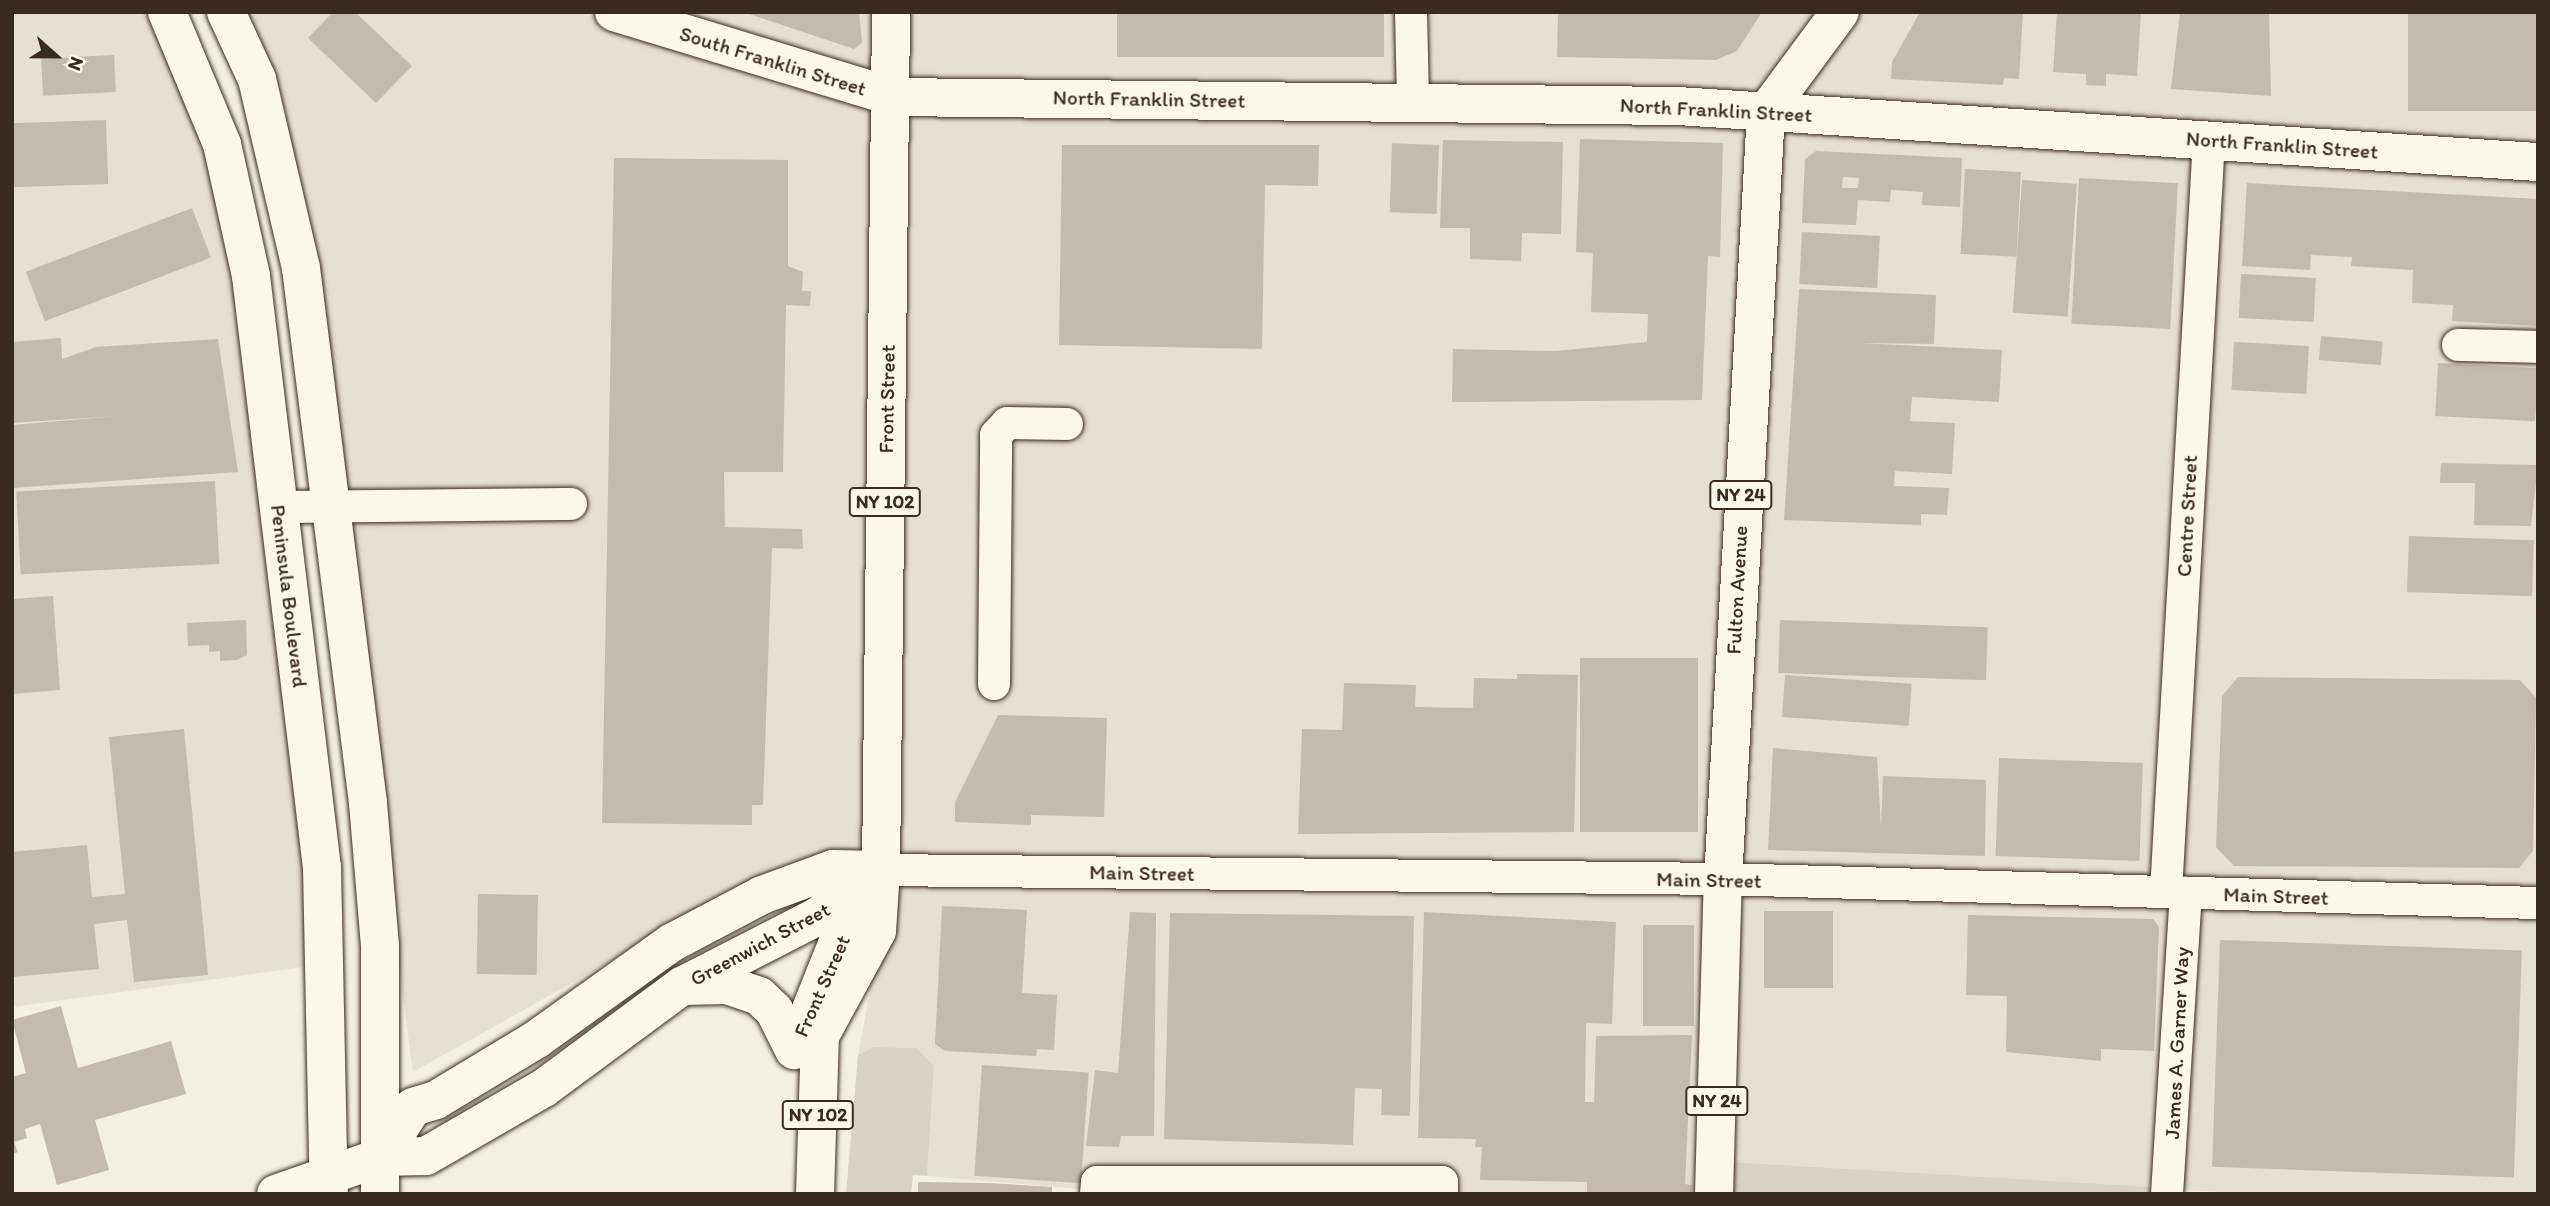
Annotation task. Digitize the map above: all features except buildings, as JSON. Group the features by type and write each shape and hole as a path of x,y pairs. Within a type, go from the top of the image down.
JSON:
{"main road":[{"name":"Peninsula Boulevard","path":"167,12 222,144 244,225 322,868 329,1185"},
{"path":"226,12 257,79"},
{"path":"236,12 257,79 301,268 328,505 368,803 380,946 380,1175"},
{"name":"South Franklin Street","path":"614,12 893,97"},
{"name":"Front Street","path":"815,1194 820,1036 877,931 881,870 893,97 891,12"},
{"path":"1766,111 1840,12"},
{"name":"North Franklin Street","path":"893,97 1413,101 1766,111 2538,162"},
{"name":"Fulton Avenue","path":"1714,1194 1723,880 1766,111"},
{"name":"Greenwich Street","path":"380,1175 413,1107 436,1100 537,1039 671,943 762,895 833,869 881,870"},
{"name":"Front Street","path":"789,1194 794,1050 838,942 881,870"},
{"name":"Greenwich Street","path":"276,1194 380,1175 426,1156 544,1088 682,986 818,916 881,870"},
{"path":"682,986 727,985 759,996 775,1010 794,1050"}],"street":[{"path":"1411,12 1413,101"},
{"name":"Centre Street","path":"2176,893 2209,140"},
{"path":"2458,345 2538,347"},
{"path":"994,684 996,435 1007,423 1067,424"},
{"path":"278,507 571,504"},
{"name":"Main Street","path":"881,870 1723,880 2538,903"},
{"name":"James A. Garner Way","path":"2167,1194 2176,893"},
{"path":"1096,1188 1442,1188"}],"shaded area":[{"path":"12,12 159,12 219,156 318,965 12,1007"},
{"path":"236,12 2538,12 2538,1194 2254,1194 1715,1161 1714,1194 1081,1194 1080,1189 927,1176 934,1066 917,1048 874,1047 858,1055 881,935 875,847 738,890 413,1072 356,647"},
{"path":"874,1047 917,1048 934,1066 927,1176 913,1175 911,1194 846,1194 858,1055"},
{"path":"1715,1161 2166,1188 2166,1194 1714,1194"}]}
